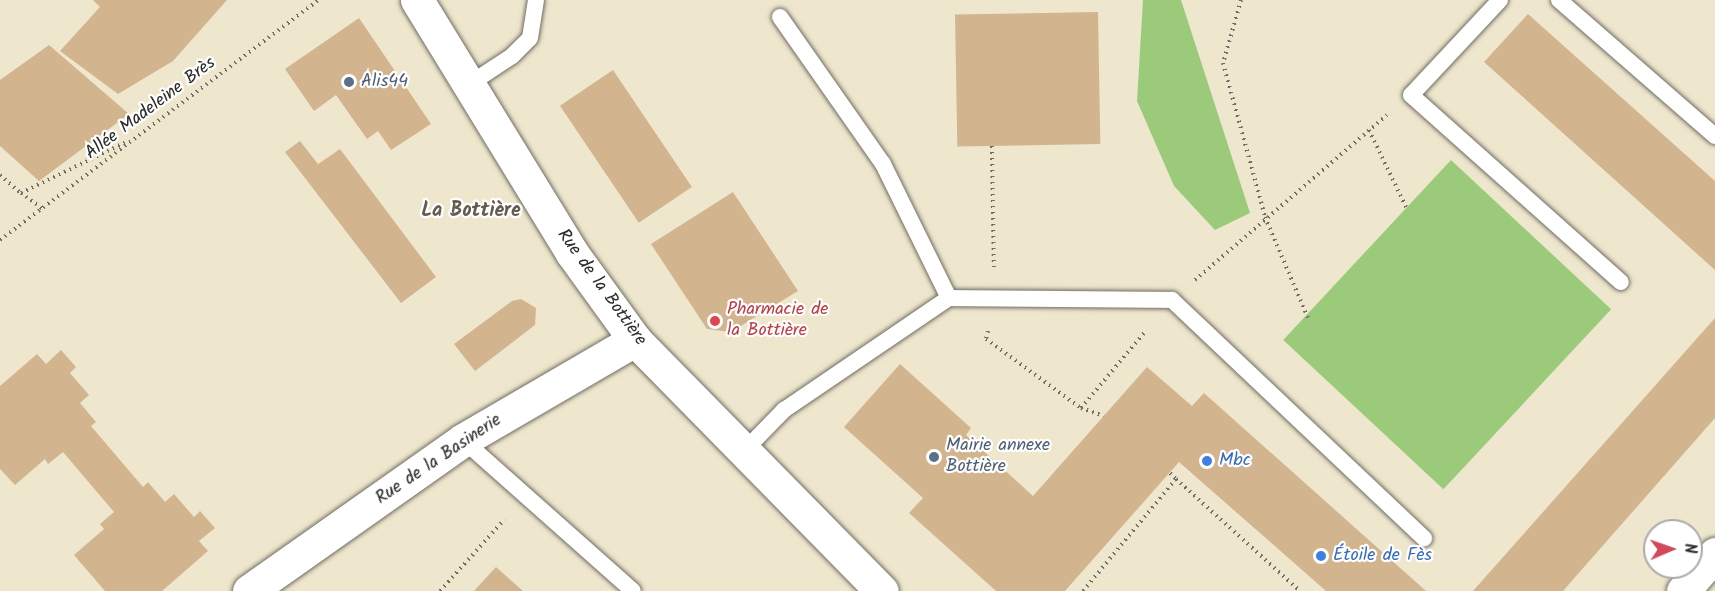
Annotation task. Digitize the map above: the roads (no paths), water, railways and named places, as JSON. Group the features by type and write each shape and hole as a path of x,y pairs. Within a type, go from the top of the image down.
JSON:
{"street":[{"name":"Rue de la Bottière","path":"417,0 572,253 635,340 882,591"},
{"name":"Rue de la Basinerie","path":"249,591 463,440 635,340"},
{"path":"1683,591 1715,554"}],"lane":[{"path":"468,85 512,56 530,38 536,0"},
{"path":"1500,0 1411,95 1621,282"},
{"path":"1558,0 1715,136"},
{"path":"780,17 883,164 949,298"},
{"path":"745,450 784,410 949,298 1172,300 1424,538"},
{"path":"463,440 633,591"}],"place":[{"name":"Alis44","path":"349,82"},
{"name":"Pharmacie de la Bottière","path":"715,321"},
{"name":"Mairie annexe Bottière","path":"934,457"},
{"name":"Mbc","path":"1207,461"},
{"name":"Étoile de Fès","path":"1321,556"}],"district":[{"name":"La Bottière","path":"471,211"}]}
